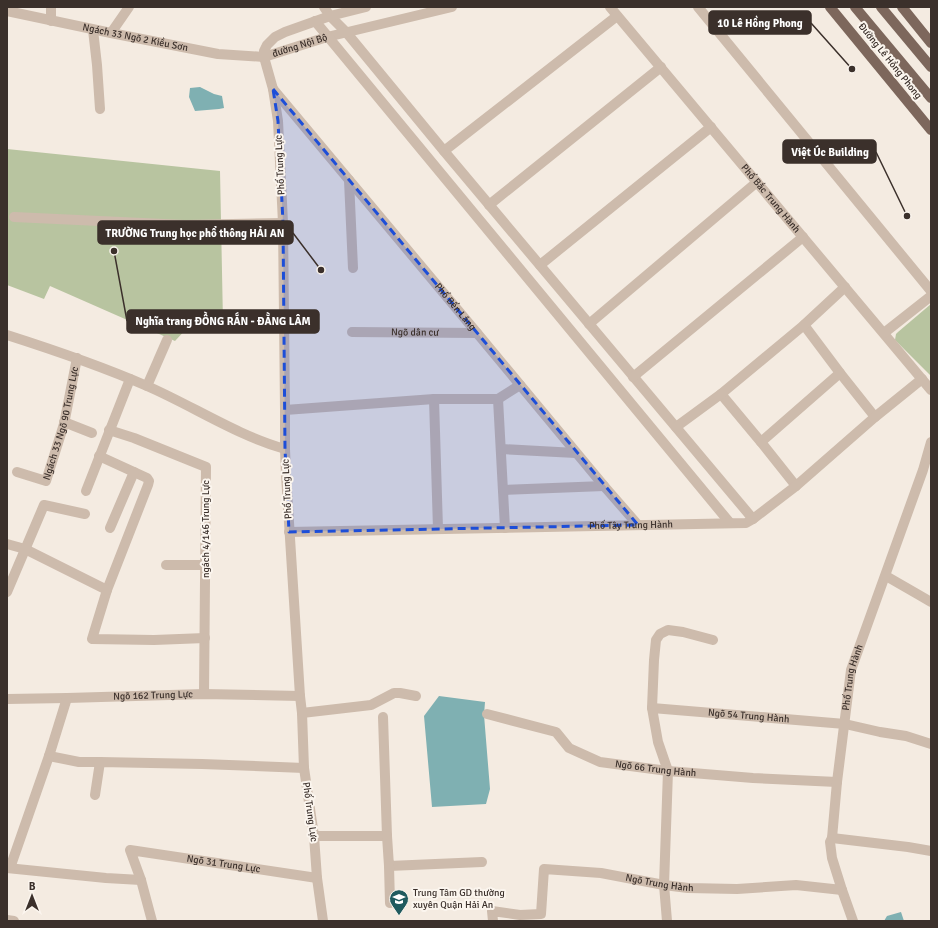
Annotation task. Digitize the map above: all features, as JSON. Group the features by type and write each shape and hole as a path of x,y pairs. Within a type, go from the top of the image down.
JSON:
{"main road":[{"name":"Đường Lê Hồng Phong","path":"830,7 931,130"},
{"name":"Đường Lê Hồng Phong","path":"855,7 931,98"},
{"path":"881,7 931,67"},
{"path":"902,7 931,43"}],"street":[{"path":"51,7 51,21"},
{"path":"111,34 129,7"},
{"path":"324,7 753,519"},
{"name":"đường Nội Bộ","path":"366,7 330,16 285,32 275,37 267,45 264,51 264,57 327,37 452,7"},
{"name":"Phố Bắc Trung Hành","path":"610,7 931,390"},
{"path":"698,7 931,291"},
{"name":"Ngách 33 Ngõ 2 Kiều Sơn","path":"7,11 111,34 218,54 264,57"},
{"path":"444,151 618,16"},
{"path":"315,21 730,523"},
{"path":"93,30 100,109"},
{"name":"Phố Trung Lực","path":"264,57 273,89 278,121 283,223 285,449 289,532 302,713 304,768 314,836 317,878 323,921"},
{"path":"489,205 661,67"},
{"name":"Phố Bến Láng","path":"273,89 478,333 576,453 638,525"},
{"path":"540,265 711,128"},
{"path":"349,180 353,268"},
{"path":"589,324 757,182"},
{"path":"14,216 185,225 283,223"},
{"path":"633,377 803,237"},
{"path":"676,428 721,394 804,325 845,287"},
{"path":"884,333 931,296"},
{"path":"804,325 875,417"},
{"name":"Ngõ dân cư","path":"352,332 478,333"},
{"path":"7,335 77,358 130,379 260,441 285,449"},
{"path":"147,386 167,340"},
{"name":"Ngách 33 Ngõ 90 Trung Lực","path":"17,472 46,481 64,422 77,358"},
{"path":"761,442 840,373"},
{"path":"86,492 130,379"},
{"name":"Phố Tây Trung Hành","path":"289,532 746,523 796,486 875,417 922,379"},
{"path":"285,410 434,399 498,399 520,385"},
{"path":"721,394 796,486"},
{"path":"434,399 438,529"},
{"path":"498,399 505,528"},
{"path":"64,422 92,433"},
{"name":"ngách 4/146 Trung Lực","path":"109,430 134,438 206,467 204,694"},
{"name":"Phố Trung Hành","path":"852,921 832,858 830,842 832,838 852,670 886,576 927,472 931,442"},
{"path":"501,449 576,453"},
{"path":"100,456 146,478 149,481 107,590 92,639 154,640 205,638"},
{"path":"110,528 134,472"},
{"path":"503,490 604,486"},
{"path":"7,592 44,505 85,514"},
{"path":"7,544 25,549 107,590"},
{"path":"166,565 205,565"},
{"path":"886,576 931,602"},
{"path":"667,921 664,885 668,771 658,742 652,708 656,640 660,634 668,630 684,632 713,640"},
{"path":"302,713 371,705 394,693 416,696"},
{"name":"Ngõ 162 Trung Lực","path":"7,699 204,694 300,696"},
{"path":"67,698 49,756 9,868 141,880 152,921"},
{"name":"Ngõ 54 Trung Hành","path":"652,708 845,724 906,736 931,744"},
{"name":"Ngõ 66 Trung Hành","path":"487,714 556,732 569,748 600,762 668,771 753,778 838,782"},
{"path":"383,717 390,903"},
{"path":"49,756 79,762 202,764 304,768"},
{"path":"95,795 100,762"},
{"path":"314,836 387,836"},
{"path":"832,838 931,851"},
{"name":"Ngõ 31 Trung Lực","path":"141,880 130,850 317,878"},
{"path":"389,866 482,862"},
{"name":"Ngõ Trung Hành","path":"493,921 492,911 520,915 541,914 544,869 601,874 688,888 737,890 796,885 842,890"},
{"path":"7,920 14,921"}],"highlighted area":[{"path":"273,89 638,525 289,532 285,449 283,223 278,121"}],"green space":[{"path":"7,149 220,171 223,322 221,331 189,326 175,341 50,286 44,299 7,285"},
{"path":"931,304 931,376 895,340 898,332"}],"water":[{"path":"200,87 222,96 224,108 195,111 189,97 190,88"},
{"path":"439,696 485,702 484,715 490,789 486,804 432,807 424,716"},
{"path":"901,912 904,921 884,921 887,916"}],"place":[{"name":"10 Lê Hồng Phong","path":"852,69"},
{"name":"Việt Úc Building","path":"907,216"},
{"name":"Nghĩa trang ĐỒNG RẮN - ĐẰNG LÂM","path":"114,251"},
{"name":"TRƯỜNG Trung học phổ thông HẢI AN","path":"321,270"},
{"name":"Trung Tâm GD thường xuyên Quận Hải An","path":"399,916"}]}
